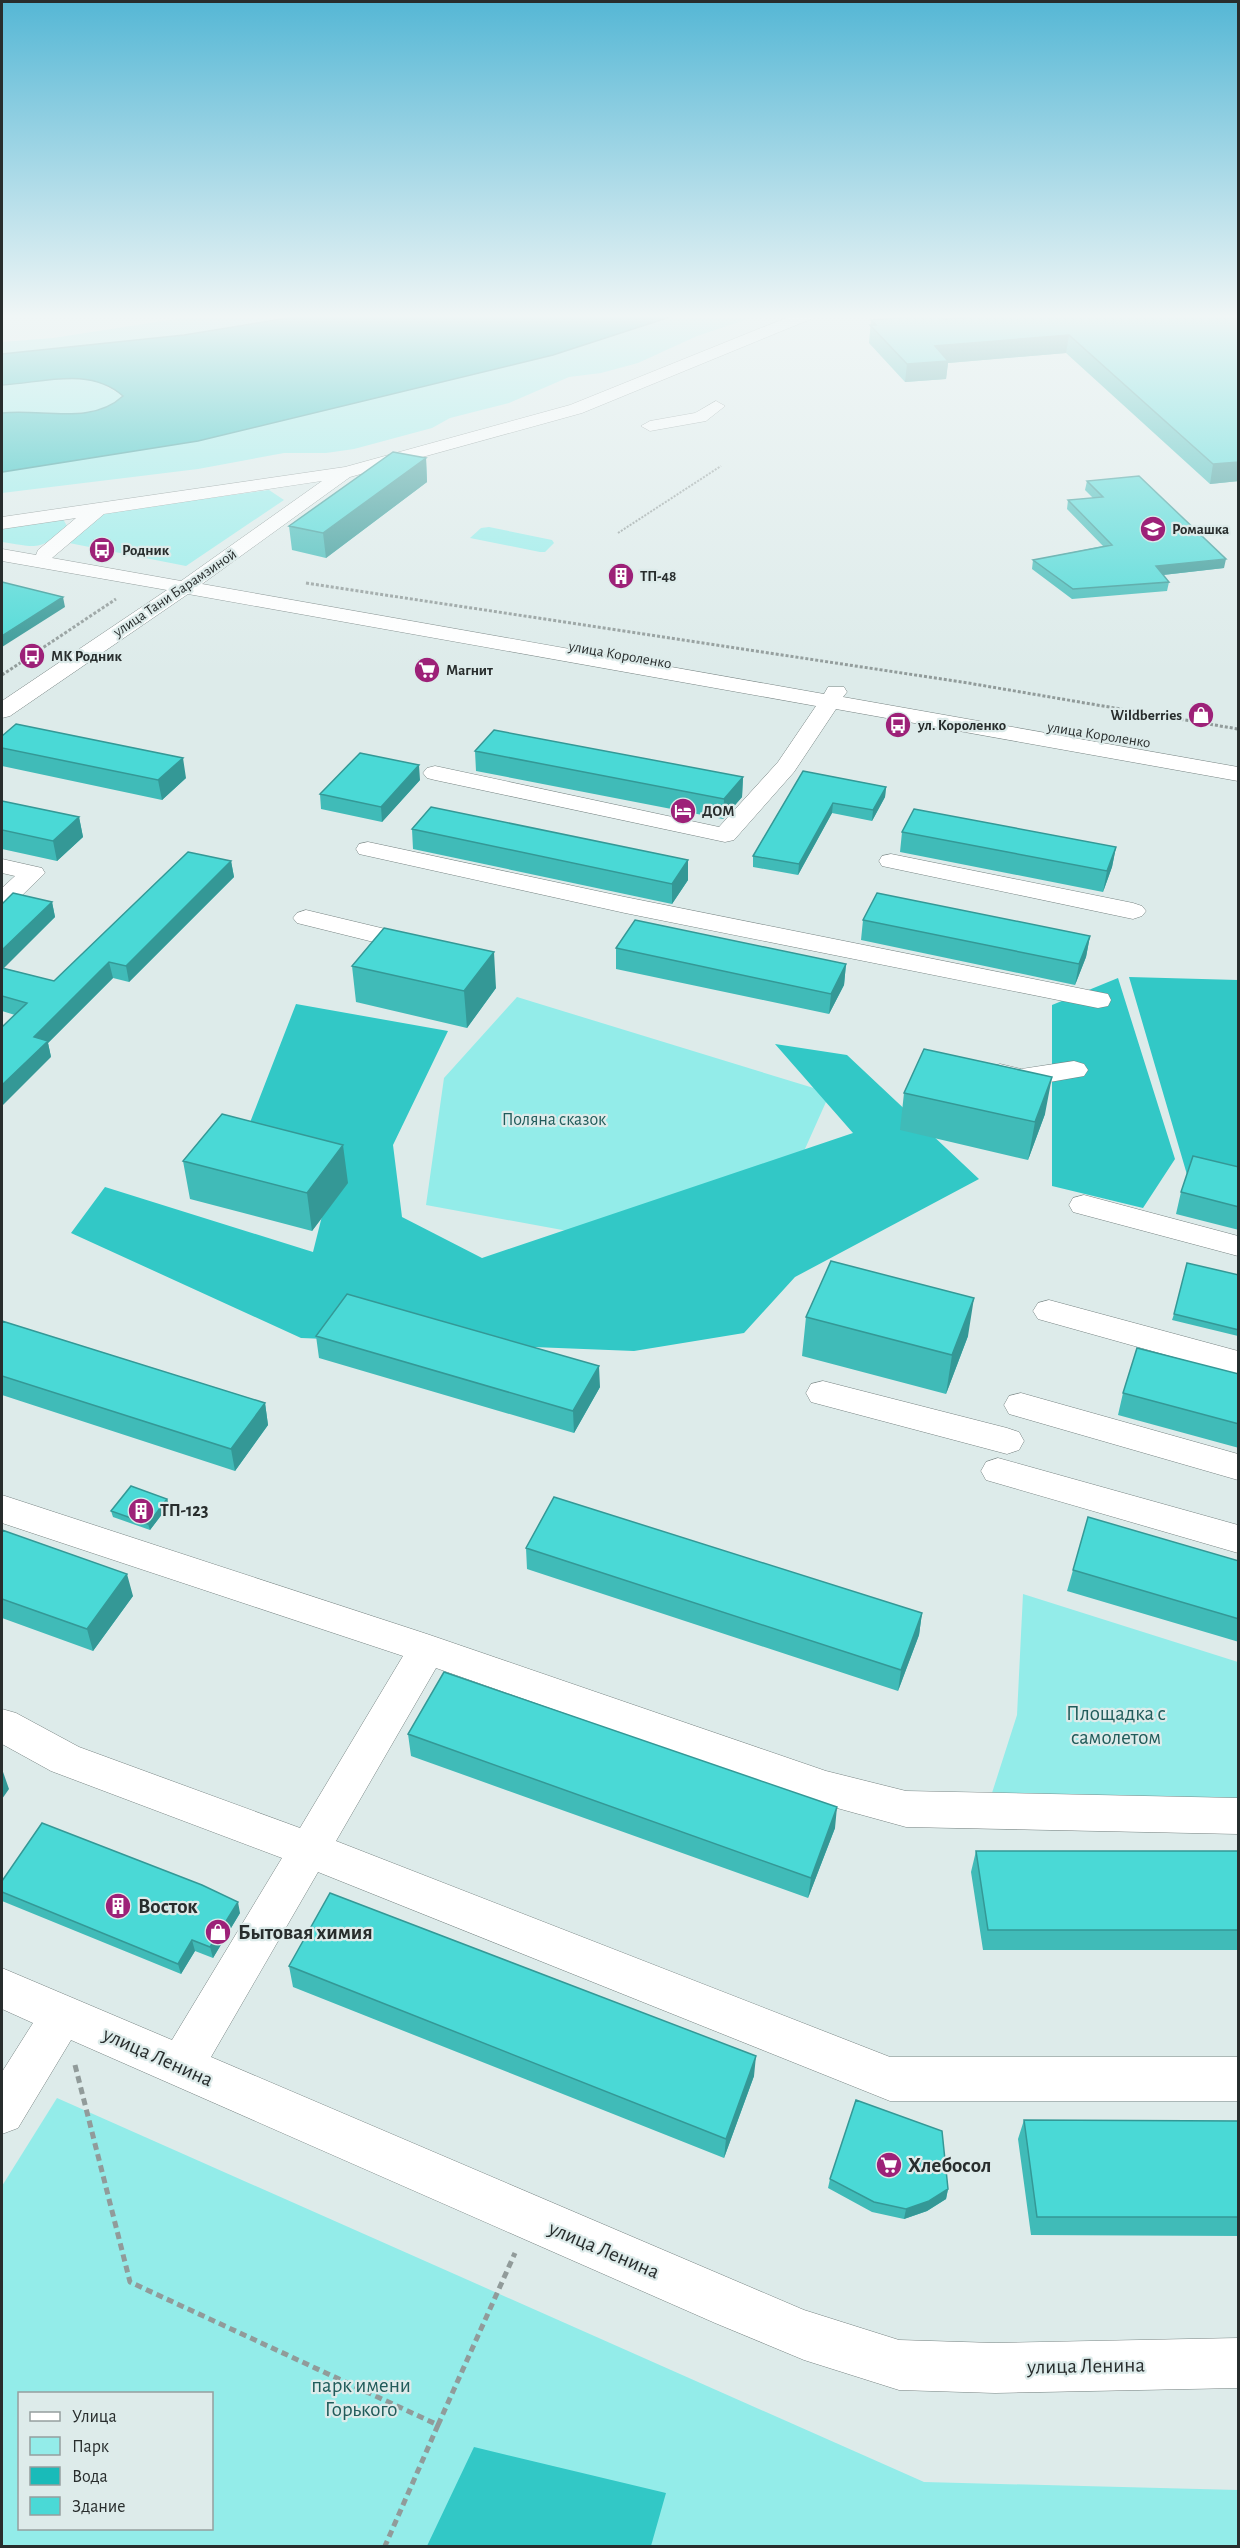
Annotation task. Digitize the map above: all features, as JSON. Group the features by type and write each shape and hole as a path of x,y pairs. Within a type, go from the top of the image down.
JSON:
{"street":[{"path":"2,523 346,472 481,435"},
{"name":"улица Тани Барамзиной","path":"2,711 189,585 346,472"},
{"path":"45,554 98,509"},
{"name":"улица Короленко","path":"2,548 45,554 189,585 833,697 1239,774"},
{"name":"улица Короленко","path":"2,555 148,583 189,585"},
{"path":"435,774 725,835 786,767 833,697"},
{"name":"улица Короленко","path":"833,697 1239,759"},
{"path":"368,849 625,905 1098,1000"},
{"path":"891,861 1133,911"},
{"path":"2,866 33,873 2,901"},
{"path":"306,918 438,950"},
{"path":"977,1068 1021,1078 1074,1070"},
{"path":"1084,1205 1239,1245"},
{"path":"1049,1311 1239,1363"},
{"path":"823,1393 1239,1539"},
{"path":"1021,1405 1239,1467"},
{"path":"2,1509 427,1649 826,1788 906,1809 1239,1816"},
{"path":"181,2067 427,1649"},
{"path":"2,1725 65,1759 310,1850 890,2079 1239,2079"},
{"name":"улица Ленина","path":"2,1988 531,2219 804,2335 899,2364 995,2368 1239,2363"},
{"path":"2,2112 62,2015"}],"path":[{"path":"618,533 721,466"},
{"path":"299,582 900,672 1239,729"},
{"path":"62,2015 130,2282 438,2425"},
{"path":"385,2547 531,2219"}],"green space":[{"path":"223,435 406,435 354,449 326,453 284,453 198,469 2,493 2,472 198,441"},
{"path":"269,490 284,500 186,566 64,542 99,513"},
{"path":"63,519 67,526 44,544 31,546 2,542 2,527"},
{"path":"489,527 552,540 554,543 545,552 540,552 470,538 481,528"},
{"name":"Поляна сказок","path":"517,997 830,1093 753,1265 426,1205 444,1078"},
{"name":"Площадка с самолетом","path":"1023,1594 1238,1662 1238,1826 983,1821 1017,1715"},
{"name":"парк имени Горького","path":"57,2098 924,2482 1238,2490 1238,2546 2,2546 2,2186"}],"shaded area":[{"path":"1129,977 1238,980 1238,1183 1188,1178"},
{"path":"1118,978 1175,1159 1143,1208 1052,1186 1052,1005"},
{"path":"296,1004 448,1031 393,1145 402,1217 482,1258 853,1133 775,1044 847,1055 979,1179 795,1277 744,1333 634,1351 301,1338 71,1233 105,1187 313,1252 337,1156 249,1125"},
{"path":"474,2447 666,2493 651,2546 427,2546"}],"water":[{"path":"2,435 223,435 198,441 2,472"}],"building":[{"path":"1181,435 1239,435 1239,462 1213,464"},
{"path":"393,452 426,458 323,533 289,526"},
{"path":"1139,476 1226,559 1156,566 1169,582 1073,589 1033,560 1112,545 1068,500 1103,497 1087,481"},
{"path":"2,582 63,597 2,636"},
{"path":"16,724 183,758 158,780 2,748 2,736"},
{"path":"494,730 743,777 724,799 475,751"},
{"path":"360,753 419,765 381,807 320,794"},
{"path":"803,771 886,787 873,810 833,803 799,864 753,856"},
{"path":"2,801 79,817 53,841 2,830"},
{"path":"431,807 688,860 672,884 412,829"},
{"path":"914,809 1116,847 1107,871 902,832"},
{"path":"188,852 231,861 126,966 109,962 34,1037 48,1041 2,1085 2,1027 27,1003 2,996 2,968 54,981"},
{"path":"13,893 52,902 2,950 2,904"},
{"path":"877,893 1090,936 1079,964 863,920"},
{"path":"635,920 846,964 831,994 616,948"},
{"path":"384,928 494,952 464,991 352,966"},
{"path":"924,1049 1052,1077 1035,1122 904,1093"},
{"path":"222,1114 343,1145 307,1193 183,1161"},
{"path":"1193,1156 1239,1167 1239,1207 1181,1192"},
{"path":"831,1261 974,1298 952,1355 806,1317"},
{"path":"1187,1263 1239,1275 1239,1330 1174,1314"},
{"path":"347,1294 599,1366 573,1411 316,1336"},
{"path":"2,1321 265,1403 231,1449 2,1376"},
{"path":"1137,1348 1239,1374 1239,1424 1123,1393"},
{"name":"ТП-123","path":"131,1486 167,1499 148,1524 111,1511"},
{"path":"554,1497 922,1613 901,1670 526,1548"},
{"path":"1088,1517 1239,1561 1239,1619 1073,1570"},
{"path":"2,1530 127,1574 87,1629 2,1599"},
{"path":"444,1672 837,1807 811,1878 408,1734"},
{"name":"Восток","path":"42,1823 202,1885 238,1902 210,1947 192,1940 178,1964 2,1892 2,1881"},
{"path":"976,1851 1239,1851 1239,1930 988,1930"},
{"path":"330,1893 756,2056 726,2139 289,1966"},
{"name":"Хлебосол","path":"856,2100 942,2131 948,2189 929,2201 906,2209 874,2202 830,2179"},
{"path":"1024,2120 1239,2121 1239,2217 1037,2217"}],"place":[{"name":"Ромашка","path":"1153,529"},
{"name":"Родник","path":"102,550"},
{"name":"ТП-48","path":"621,576"},
{"name":"МК Родник","path":"32,656"},
{"name":"Магнит","path":"427,670"},
{"name":"Wildberries","path":"1201,715"},
{"name":"ул. Короленко","path":"898,725"},
{"name":"ДОМ","path":"683,811"},
{"name":"ТП-123","path":"141,1511"},
{"name":"Восток","path":"118,1906"},
{"name":"Бытовая химия","path":"218,1932"},
{"name":"Хлебосол","path":"889,2165"}]}
